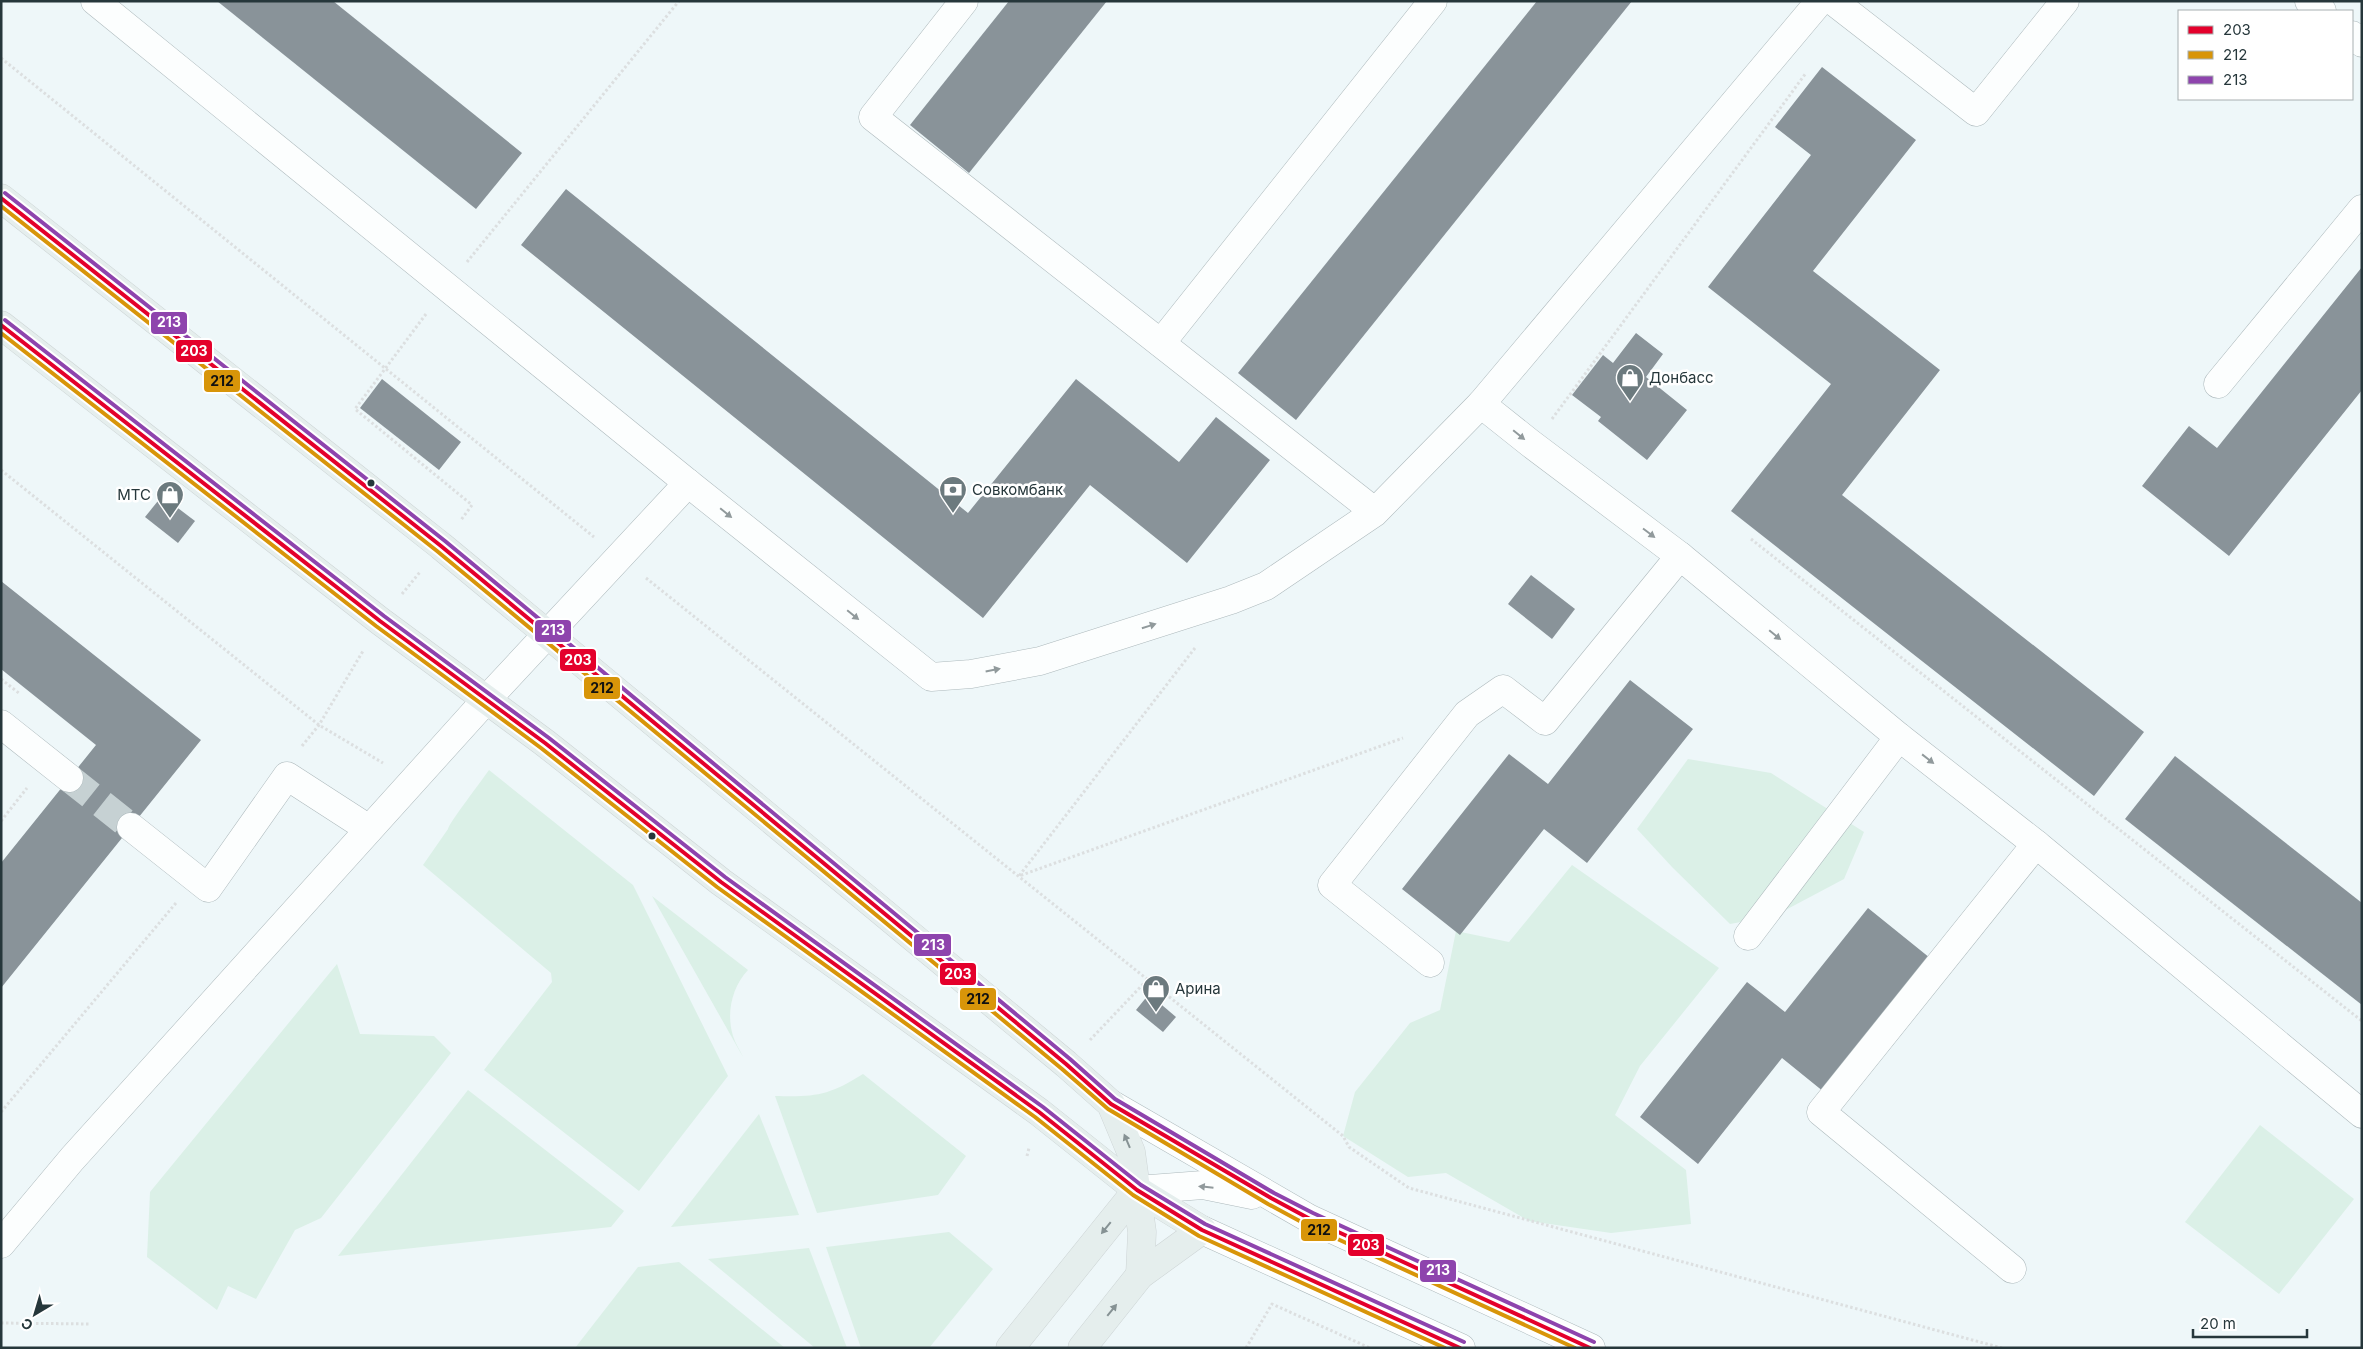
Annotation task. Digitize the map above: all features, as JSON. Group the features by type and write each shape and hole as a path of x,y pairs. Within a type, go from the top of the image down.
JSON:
{"main road":[{"path":"1,198 441,546 1066,1064 1111,1104 1132,1152 1142,1232 1140,1276"},
{"path":"1,325 380,621 545,743 721,882 1039,1112 1136,1190 1202,1230 1140,1276 1082,1348"},
{"path":"1010,1348 1136,1190"}],"street":[{"path":"95,1 688,483 931,677 971,674 1040,661 1231,600 1266,586 1374,511 1482,404 1820,1"},
{"path":"964,1 873,117 1374,511"},
{"path":"1161,343 1433,1"},
{"path":"1833,1 1976,112 2064,1"},
{"path":"2310,1 2321,10"},
{"path":"2218,384 2362,208"},
{"path":"1482,404 1530,443 1680,556 1899,737 2036,844 2362,1114"},
{"path":"1,1244 72,1158 413,780 548,635 618,556 688,483"},
{"path":"1430,963 1332,885 1467,714 1504,689 1545,721 1680,556"},
{"path":"4,733 69,778"},
{"path":"1748,936 1899,737"},
{"path":"131,827 208,888 288,776 369,829"},
{"path":"2012,1269 1821,1112 2036,844"},
{"path":"1111,1104 1310,1219 1591,1348"},
{"path":"1136,1190 1203,1186 1271,1198"},
{"path":"1202,1230 1461,1348"}],"path":[{"path":"300,748 319,725 380,621 441,546 472,504 355,409 447,288 679,1"},
{"path":"1,58 618,556 1343,1136 1349,1147 1409,1188 2002,1348"},
{"path":"1530,443 1548,424 1808,71"},
{"path":"1,470 319,725 413,780"},
{"path":"1752,539 2362,1021"},
{"path":"1019,876 1195,647"},
{"path":"1019,876 1411,735"},
{"path":"1,820 28,787"},
{"path":"1,1112 196,879"},
{"path":"1246,1348 1272,1304 1370,1348"},
{"path":"1,1322 90,1324"}],"green space":[{"path":"1688,759 1771,773 1864,832 1844,879 1774,916 1730,924 1672,867 1637,829"},
{"path":"489,770 633,885 728,1076 639,1191 484,1070 552,982 551,973 423,865"},
{"path":"1572,865 1719,968 1640,1066 1615,1115 1686,1170 1691,1224 1611,1233 1529,1221 1446,1173 1408,1177 1343,1136 1355,1092 1410,1023 1440,1010 1456,931 1509,942"},
{"path":"652,896 748,970 734,992 730,1009 733,1036 743,1057"},
{"path":"337,964 360,1034 434,1036 451,1053 321,1218 295,1230 256,1299 228,1286 217,1310 147,1257 150,1192"},
{"path":"863,1074 966,1156 938,1195 817,1213 775,1096 821,1094 840,1087"},
{"path":"468,1090 624,1211 611,1227 338,1256"},
{"path":"759,1114 799,1215 671,1227"},
{"path":"2260,1125 2354,1199 2279,1294 2185,1222"},
{"path":"949,1232 993,1269 929,1348 861,1348 826,1247"},
{"path":"809,1248 847,1348 815,1348 708,1259"},
{"path":"679,1262 785,1348 575,1348 638,1267"}],"building":[{"path":"217,1 333,1 522,153 476,209"},
{"path":"1009,1 1107,1 969,173 910,125"},
{"path":"1537,1 1632,1 1296,420 1238,373"},
{"path":"1822,67 1916,140 1813,271 1940,370 1842,495 2144,732 2094,796 1731,511 1831,384 1708,287 1811,155 1775,127"},
{"path":"566,189 968,513 1076,379 1179,462 1216,417 1270,460 1187,563 1090,485 983,618 521,245"},
{"path":"2362,267 2362,390 2229,556 2142,486 2189,426 2217,448"},
{"name":"Донбасс","path":"1636,333 1663,354 1646,377 1687,410 1647,460 1598,421 1601,417 1572,395 1603,355 1613,363"},
{"path":"382,379 461,442 439,470 360,408"},
{"name":"МТС","path":"162,496 195,521 178,543 145,517"},
{"path":"1531,575 1575,609 1552,639 1508,604"},
{"path":"1,581 201,740 1,988 1,863 96,745 1,669"},
{"path":"1630,680 1693,729 1587,863 1544,829 1460,935 1402,889 1509,754 1548,784"},
{"path":"2175,756 2362,903 2362,1005 2125,819"},
{"path":"1868,908 1930,958 1824,1092 1782,1058 1698,1164 1640,1117 1747,982 1785,1012"},
{"name":"Арина","path":"1149,994 1176,1017 1163,1032 1136,1010"}],"tunnel":[{"path":"69,778 131,827"}],"transit line":[{"name":"213","path":"5,193 445,541 1070,1059 1115,1099 1274,1193 1313,1213 1594,1342"},
{"name":"203","path":"1,198 441,546 1066,1064 1111,1104 1310,1219 1590,1348"},
{"name":"212","path":"1,206 437,551 1108,1109 1307,1225 1575,1348"},
{"name":"213","path":"5,320 384,616 549,738 725,877 1043,1107 1141,1185 1205,1224 1464,1342"},
{"name":"203","path":"1,325 380,621 545,743 721,882 1039,1112 1137,1190 1202,1230 1460,1348"},
{"name":"212","path":"1,333 376,626 541,748 717,887 1035,1117 1133,1195 1199,1236 1445,1348"}],"place":[{"name":"Донбасс","path":"1630,402"},
{"name":"Совкомбанк","path":"953,514"},
{"name":"МТС","path":"170,519"},
{"name":"Арина","path":"1156,1013"}]}
